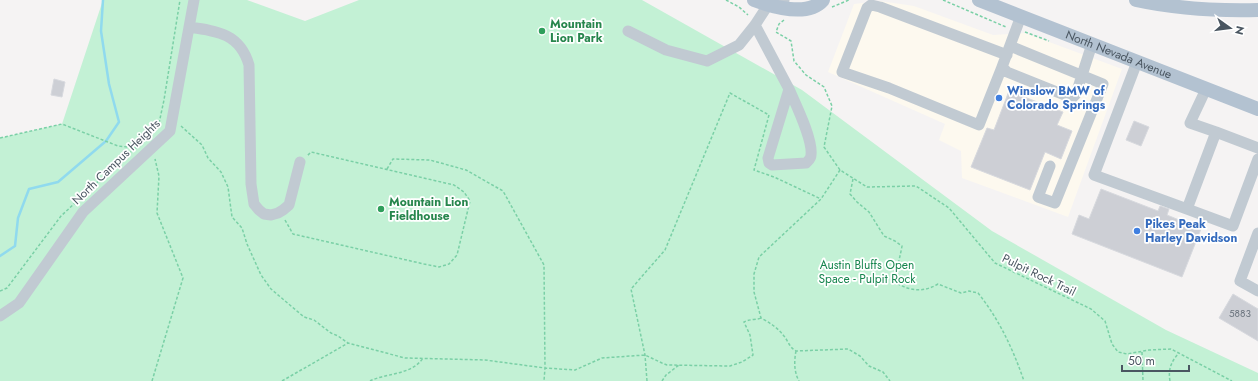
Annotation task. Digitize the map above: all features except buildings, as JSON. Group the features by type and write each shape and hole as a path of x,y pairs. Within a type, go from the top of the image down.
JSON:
{"main road":[{"path":"754,0 786,9 803,9 818,5 823,0"},
{"name":"North Nevada Avenue","path":"979,0 1258,109"},
{"path":"1136,0 1153,4 1210,10 1258,10"}],"street":[{"name":"North Campus Heights","path":"0,316 19,303 82,212 146,146 170,131 194,0"},
{"path":"628,31 666,50 707,61 739,45 755,26 768,5 784,0"},
{"path":"1021,16 1008,51 1002,67 979,125 889,88 842,72 867,8 871,5 880,7 1008,51 1082,76 1103,84 1055,203 1038,197 1050,166"},
{"path":"189,26 219,32 230,37 242,49 249,65 251,184 254,204 264,214 271,215 283,210 289,205 300,162"},
{"path":"755,26 789,89 809,138 812,154 806,163 772,166 769,163 768,158 789,89"},
{"path":"1002,67 1007,72 1072,98 1076,94 1092,44"},
{"path":"1137,62 1094,175 1233,226 1258,159"},
{"path":"1206,89 1190,123 1258,148"},
{"path":"1187,209 1216,132"},
{"path":"1258,233 1240,281 1258,291"}],"path":[{"path":"158,130 180,0"},
{"path":"726,0 739,7 748,15"},
{"name":"Pulpit Rock Trail","path":"776,32 791,40 794,61 806,75 824,87 832,106 824,147 840,170 867,187 916,186 949,208 995,264 1091,309 1105,322 1112,344 1118,352 1127,354 1171,350 1232,381"},
{"path":"647,381 645,355 631,289 665,250 730,92"},
{"path":"177,122 202,145 208,158 220,172 228,187 232,217 242,228 247,244 261,275 271,289 304,317 314,320 331,333 348,343 405,358 485,360 545,368 575,370 602,358 645,355 667,365 730,366 742,362 753,355 750,335 744,322 747,320 757,320 761,318"},
{"path":"0,138 62,124 118,146 136,148 146,146"},
{"path":"0,291 7,288 61,216 136,148 146,146"},
{"path":"146,146 155,158 159,176 157,213 183,278 152,381"},
{"path":"283,210 285,220 293,234 439,267 449,264 457,255 470,201 464,192 454,185 311,152 300,162"},
{"path":"387,169 393,159 430,160 466,170 503,191 544,265 544,381"},
{"path":"840,170 821,199 759,257 754,274 754,292 761,318 773,325 784,336 793,350 848,349 860,356 869,366 883,372 890,381"},
{"path":"853,178 850,194 869,212 884,236 902,246 895,282 904,288 914,290 930,288 938,284 961,293 969,291 978,293 1002,327 1024,381"},
{"path":"282,381 348,343"},
{"path":"796,351 794,361 799,381"},
{"path":"1142,352 1143,381"},
{"path":"1170,381 1170,366 1179,353"},
{"path":"370,381 375,378 400,373 420,362 423,358"},
{"path":"662,381 666,375 680,365"}],"shaded area":[{"name":"Winslow BMW of Colorado Springs","path":"880,1 914,6 993,35 1025,33 1122,69 1068,217 962,178 961,151 939,140 945,124 828,72 854,4"}],"green space":[{"name":"Austin Bluffs Open Space - Pulpit Rock","path":"103,0 247,0 305,21 359,0 642,0 802,90 992,231 1166,330 1258,373 1258,381 0,381 0,138 62,124"}],"waterway":[{"path":"0,256 15,246 18,218 29,189 58,182 106,141 119,122 109,84 101,31 103,0"}],"place":[{"name":"Mountain Lion Park","path":"542,31"},
{"name":"Winslow BMW of Colorado Springs","path":"999,98"},
{"name":"Mountain Lion Fieldhouse","path":"381,209"},
{"name":"Pikes Peak Harley Davidson","path":"1137,231"}]}
